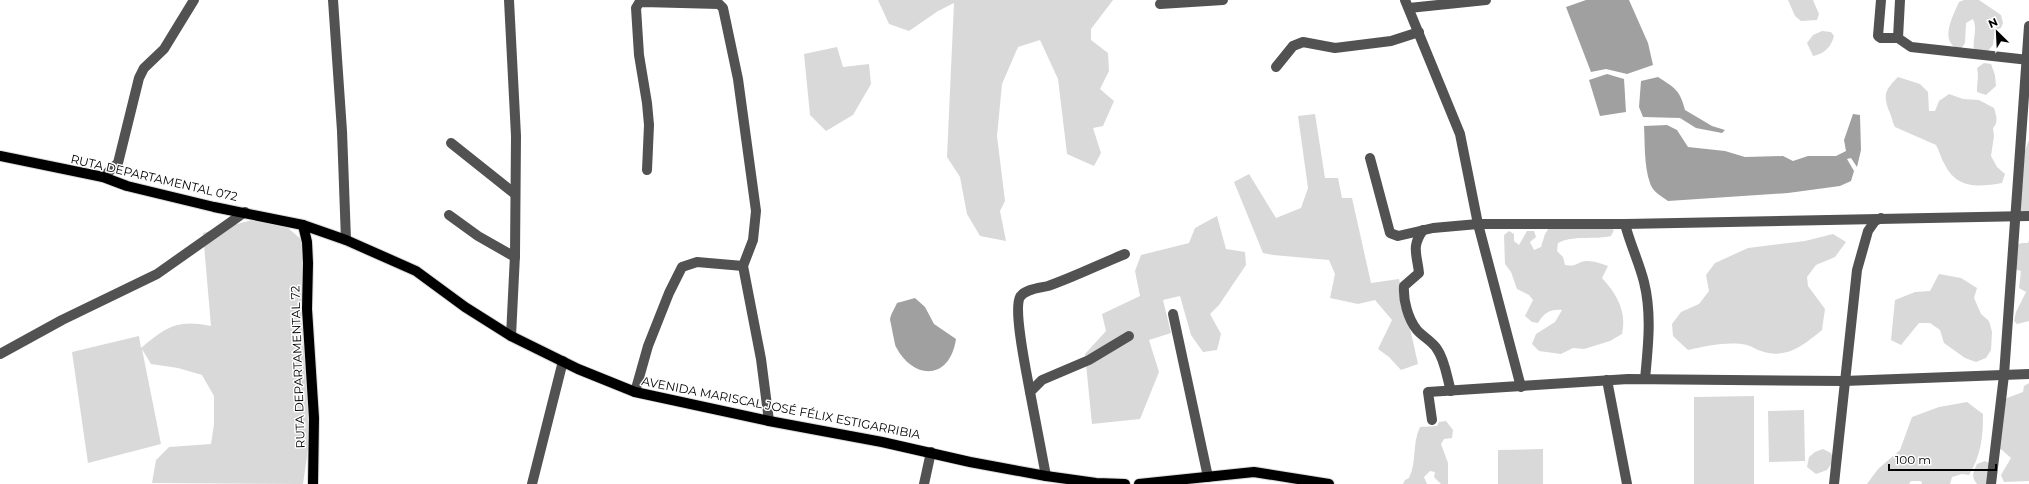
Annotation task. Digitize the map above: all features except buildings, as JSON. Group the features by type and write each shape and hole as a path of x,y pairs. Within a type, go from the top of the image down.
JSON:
{"main road":[{"name":"RUTA DEPARTAMENTAL 072","path":"0,156 103,177 127,186 214,207 245,212 303,225"},
{"name":"AVENIDA MARISCAL JOSÉ FÉLIX ESTIGARRIBIA","path":"303,225 346,240 416,270 465,307 511,336 610,384 635,392 769,421 931,452 970,462 1046,476 1096,483 1125,484"},
{"name":"RUTA DEPARTAMENTAL 72","path":"303,225 307,242 308,262 307,309 314,418 313,484"},
{"path":"1139,484 1151,484 1254,472 1328,484"}],"street":[{"path":"103,177 118,163 142,73 164,50 194,0"},
{"path":"333,0 342,131 346,240"},
{"path":"509,0 516,136 514,194 515,257 511,336"},
{"path":"1160,4 1222,0"},
{"path":"1486,0 1407,4 1460,134 1478,224 1521,387"},
{"path":"1881,0 1878,36 1881,38 1898,38 1910,47 2028,60"},
{"path":"1898,38 1900,0"},
{"path":"647,170 649,126 647,103 639,55 636,8 639,3 642,2 719,4 723,8 738,79 756,211 753,240 742,266 761,359 769,421"},
{"path":"1991,484 2004,375 2028,60 2029,26"},
{"path":"1276,67 1293,46 1303,42 1335,48 1391,41 1419,32"},
{"path":"451,143 514,194"},
{"path":"1370,158 1390,233 1398,236 1448,226 1478,224 1625,224 2029,216"},
{"path":"0,354 55,324 157,274 245,212"},
{"path":"449,215 478,236 515,257"},
{"path":"1834,484 1857,270 1868,231 1875,221 1881,218"},
{"path":"1625,224 1630,244 1644,281 1649,313 1645,380"},
{"path":"1423,230 1416,240 1414,252 1419,273 1404,286 1404,292 1412,322 1418,331 1430,340 1438,351 1452,391"},
{"path":"1046,476 1023,355 1018,305 1021,296 1025,293 1049,285 1125,254"},
{"path":"635,392 648,346 669,292 682,267 697,262 742,266"},
{"path":"1173,314 1208,477"},
{"path":"1030,392 1042,380 1089,360 1129,336"},
{"path":"532,484 563,361"},
{"path":"1432,420 1428,392 1521,387 1607,380 1844,381 2029,374"},
{"path":"1607,380 1627,484"},
{"path":"924,484 931,452"}],"shaded area":[{"path":"878,0 1113,0 1091,29 1091,40 1108,53 1109,71 1100,89 1114,101 1103,126 1093,128 1101,153 1094,166 1067,154 1058,79 1040,40 1018,47 1002,84 997,136 1005,201 1000,211 1006,241 980,236 967,214 960,177 947,157 954,3 938,11 909,31 889,24"},
{"path":"1586,0 1629,0 1648,43 1653,65 1627,74 1606,69 1591,72 1566,7"},
{"path":"1788,0 1813,0 1819,14 1817,20 1801,21 1795,16"},
{"path":"1964,0 1979,0 2001,15 2003,23 2001,28 1995,30 1993,45 1987,52 1974,51 1975,27 1973,19 1966,23 1965,43 1960,50 1953,46 1950,41 1948,35 1951,21 1959,2"},
{"path":"1822,31 1831,32 1834,36 1833,40 1824,52 1813,56 1807,43 1813,35"},
{"path":"837,47 843,67 869,64 871,84 853,115 826,131 810,115 804,54"},
{"path":"1984,63 1991,64 1995,75 1996,86 1986,95 1977,92 1977,68"},
{"path":"1607,74 1624,79 1626,112 1600,116 1589,80"},
{"path":"1658,77 1676,90 1681,98 1685,110 1712,126 1725,130 1722,133 1696,128 1680,118 1643,117 1639,107 1641,81"},
{"path":"1898,77 1920,84 1928,92 1929,111 1935,111 1939,101 1949,94 1963,99 1979,100 1994,108 1996,121 1993,128 1994,136 1991,156 1997,167 2005,174 2002,183 1977,185 1962,182 1950,173 1936,145 1895,127 1887,105 1886,92 1890,85"},
{"path":"1315,114 1325,178 1338,178 1342,198 1352,198 1371,283 1399,279 1418,364 1401,370 1389,357 1378,349 1392,320 1375,300 1358,304 1330,298 1335,274 1329,260 1263,253 1234,182 1249,174 1276,218 1301,208 1308,188 1298,116"},
{"path":"1853,114 1860,115 1861,150 1857,167 1851,158 1847,159 1854,171 1851,181 1840,186 1788,193 1668,201 1651,186 1646,162 1644,126 1667,125 1677,130 1688,147 1725,151 1745,157 1783,156 1793,161 1808,156 1836,156 1846,151 1844,140"},
{"path":"2029,140 2029,213 2019,212 2025,151"},
{"path":"1217,216 1226,249 1245,252 1246,265 1219,305 1210,314 1221,334 1217,350 1203,352 1191,335 1180,296 1163,300 1171,333 1149,340 1159,372 1140,419 1092,424 1085,354 1106,331 1102,314 1140,296 1135,271 1141,255 1189,243 1195,228"},
{"path":"260,218 287,227 303,241 303,335 310,435 303,484 152,483 156,460 169,447 211,444 214,424 214,396 202,375 178,368 151,364 142,349 161,444 88,463 72,352 139,336 141,348 165,330 173,326 181,324 199,324 211,326 203,233"},
{"path":"1606,227 1614,230 1611,236 1570,239 1558,243 1557,251 1563,257 1565,265 1573,265 1591,261 1608,266 1602,278 1612,290 1620,304 1623,318 1622,334 1610,341 1584,349 1573,348 1561,354 1539,351 1532,344 1536,334 1555,322 1562,310 1548,312 1538,323 1532,322 1525,316 1533,300 1529,295 1517,289 1511,272 1505,264 1504,235 1509,231 1514,234 1514,241 1519,245 1527,231 1534,231 1536,237 1530,242 1534,250 1541,247 1545,234 1549,228 1590,229"},
{"path":"1833,234 1846,242 1835,257 1816,265 1807,277 1808,286 1825,309 1822,330 1801,346 1794,350 1779,354 1761,351 1747,345 1740,344 1718,344 1688,350 1673,336 1672,324 1681,312 1699,304 1709,291 1706,275 1715,263 1748,248 1805,241"},
{"path":"2029,240 2029,321 2017,324 2014,321 2016,312 2026,292 2019,288 2021,271 2014,269 2016,245 2028,243"},
{"path":"1939,274 1961,278 1977,288 1974,298 1981,314 1989,321 1992,332 1991,350 1986,358 1976,362 1965,358 1944,343 1940,330 1930,323 1919,323 1901,345 1891,340 1895,300 1915,292 1930,291"},
{"path":"915,298 925,307 934,324 956,339 952,353 947,362 939,369 930,371 921,370 912,366 896,347 890,320 892,314 897,303"},
{"path":"2029,383 2029,481 2004,482 2001,475 2011,458 2002,450 1994,446 1999,404 2007,398 2023,392 2024,386"},
{"path":"1754,396 1754,484 1694,484 1694,397"},
{"path":"1967,402 1983,414 1979,453 1969,475 1962,474 1952,477 1950,484 1922,484 1921,481 1911,481 1909,484 1867,484 1878,469 1900,450 1912,417 1939,407"},
{"path":"1804,410 1805,461 1769,462 1768,411"},
{"path":"1446,421 1453,430 1452,438 1444,439 1441,444 1448,463 1448,484 1441,484 1434,477 1435,472 1430,471 1424,477 1427,484 1403,484 1405,480 1409,478 1413,466 1416,439 1420,427 1437,426 1439,422"},
{"path":"1543,449 1543,484 1498,484 1498,450"},
{"path":"1823,449 1831,453 1834,460 1827,470 1816,474 1807,467 1809,457 1815,452"},
{"path":"1985,461 1991,464 1991,484 1977,484 1973,477 1974,470 1977,464"}]}
